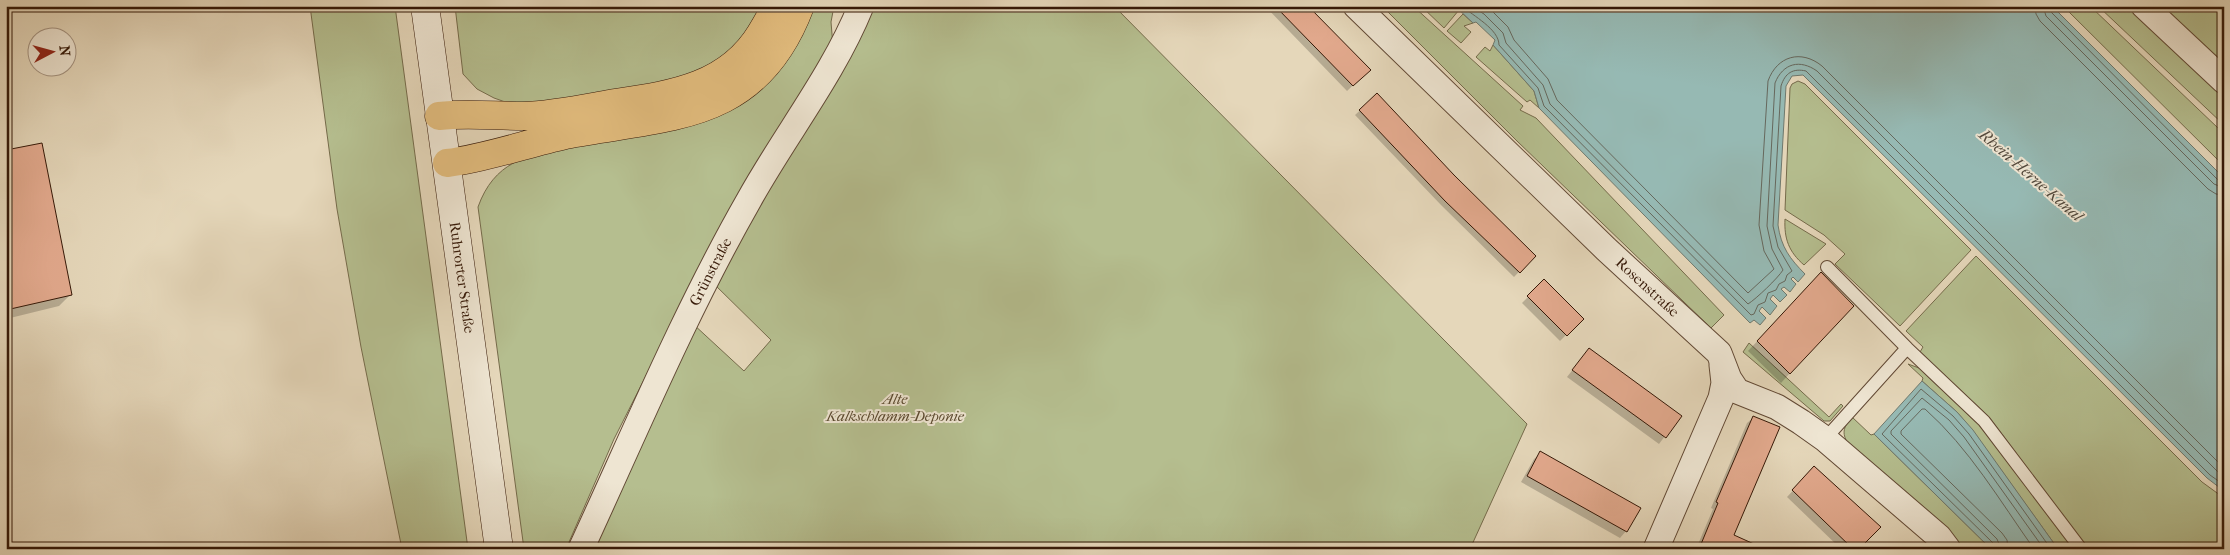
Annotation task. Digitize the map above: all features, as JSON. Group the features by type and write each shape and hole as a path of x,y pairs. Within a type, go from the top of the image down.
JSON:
{"highway":[{"path":"439,116 464,114 532,115 570,111 673,94 714,78 736,64 753,46 776,6"},
{"path":"447,163 470,160 527,143 656,121 703,109 733,93 760,74 783,42 800,6"}],"main road":[{"name":"Ruhrorter Straße","path":"425,6 499,549"}],"street":[{"name":"Grünstraße","path":"581,549 710,271 749,199 842,46 861,6"},
{"name":"Rosenstraße","path":"1356,6 1606,249 1719,353 1722,365 1732,386 1737,391 1755,396 1777,407 1824,439 1939,537 1948,549"},
{"path":"2144,6 2224,81"},
{"path":"1656,549 1721,398 1724,383 1722,365"}],"lane":[{"path":"1828,268 1907,348 1984,420 2081,549"},
{"path":"1824,439 1907,348"}],"green space":[{"path":"310,6 395,6 468,549 402,549 361,347 337,209"},
{"path":"455,6 764,6 746,37 709,67 670,83 570,100 511,104 477,89 463,74"},
{"path":"812,6 834,6 831,22 833,46 698,273 614,439 566,549 524,549 478,207 485,192 502,170 513,163 538,153 568,147"},
{"name":"Alte Kalkschlamm-Deponie","path":"868,6 1114,6 1527,424 1470,549 593,549 692,323 744,371 771,340 712,282"},
{"path":"1382,6 1413,6 1523,106 1520,110 1536,118 1724,315 1711,328 1517,141"},
{"path":"1421,6 1455,6 1459,10 1444,28"},
{"path":"2063,6 2090,6 2218,128 2224,134 2224,166"},
{"path":"2098,6 2134,6 2224,90 2224,125"},
{"path":"2150,6 2224,6 2224,75"},
{"path":"1463,14 1473,23 1464,26 1471,32 1461,43 1447,31"},
{"path":"1493,45 1534,91 1539,108 1530,100 1527,102 1476,57 1485,47 1490,51"},
{"path":"1798,81 1805,84 1971,250 1900,326 1835,264 1845,254 1824,235 1785,210 1790,88 1792,84"},
{"path":"1785,219 1826,244 1804,265 1791,250 1785,233"},
{"path":"1976,256 2202,482 2224,498 2224,549 2088,549 1989,417 1920,352 1923,347 1906,331"},
{"path":"1749,343 1829,417 1841,404 1843,406 1830,421 1824,421 1743,352"},
{"path":"1908,364 1919,368 1980,426 2074,549 2058,549 1972,430 1957,412 1922,381 1923,378"},
{"path":"1852,417 1871,435 1874,434 1991,549 1962,549 1848,443 1844,430"}],"water":[{"name":"Rhein-Herne-Kanal","path":"1455,6 2052,6 2224,178 2224,491 2207,478 1803,75 1792,76 1786,86 1778,225 1781,240 1787,252 1805,274 1798,282 1793,277 1791,279 1796,284 1790,292 1784,287 1781,289 1787,295 1780,302 1773,295 1770,299 1777,306 1770,315 1762,307 1759,311 1766,318 1760,325 1754,320 1750,323 1539,108 1534,91 1493,45 1495,40"},
{"path":"1922,381 1957,412 1973,430 2058,549 1991,549 1874,434"}],"building":[{"path":"1275,6 1308,6 1371,70 1353,86"},
{"path":"1377,93 1454,175 1536,256 1520,273 1445,201 1359,110"},
{"path":"42,143 72,295 6,310 6,150"},
{"path":"1821,272 1854,306 1790,374 1757,341"},
{"path":"1544,279 1584,319 1567,336 1527,296"},
{"path":"1589,348 1682,416 1666,438 1572,370"},
{"path":"1753,416 1780,427 1734,535 1765,549 1699,549 1718,503 1716,502"},
{"path":"1540,451 1641,508 1627,532 1527,476"},
{"path":"1814,466 1881,527 1859,549 1853,549 1792,490"}]}
